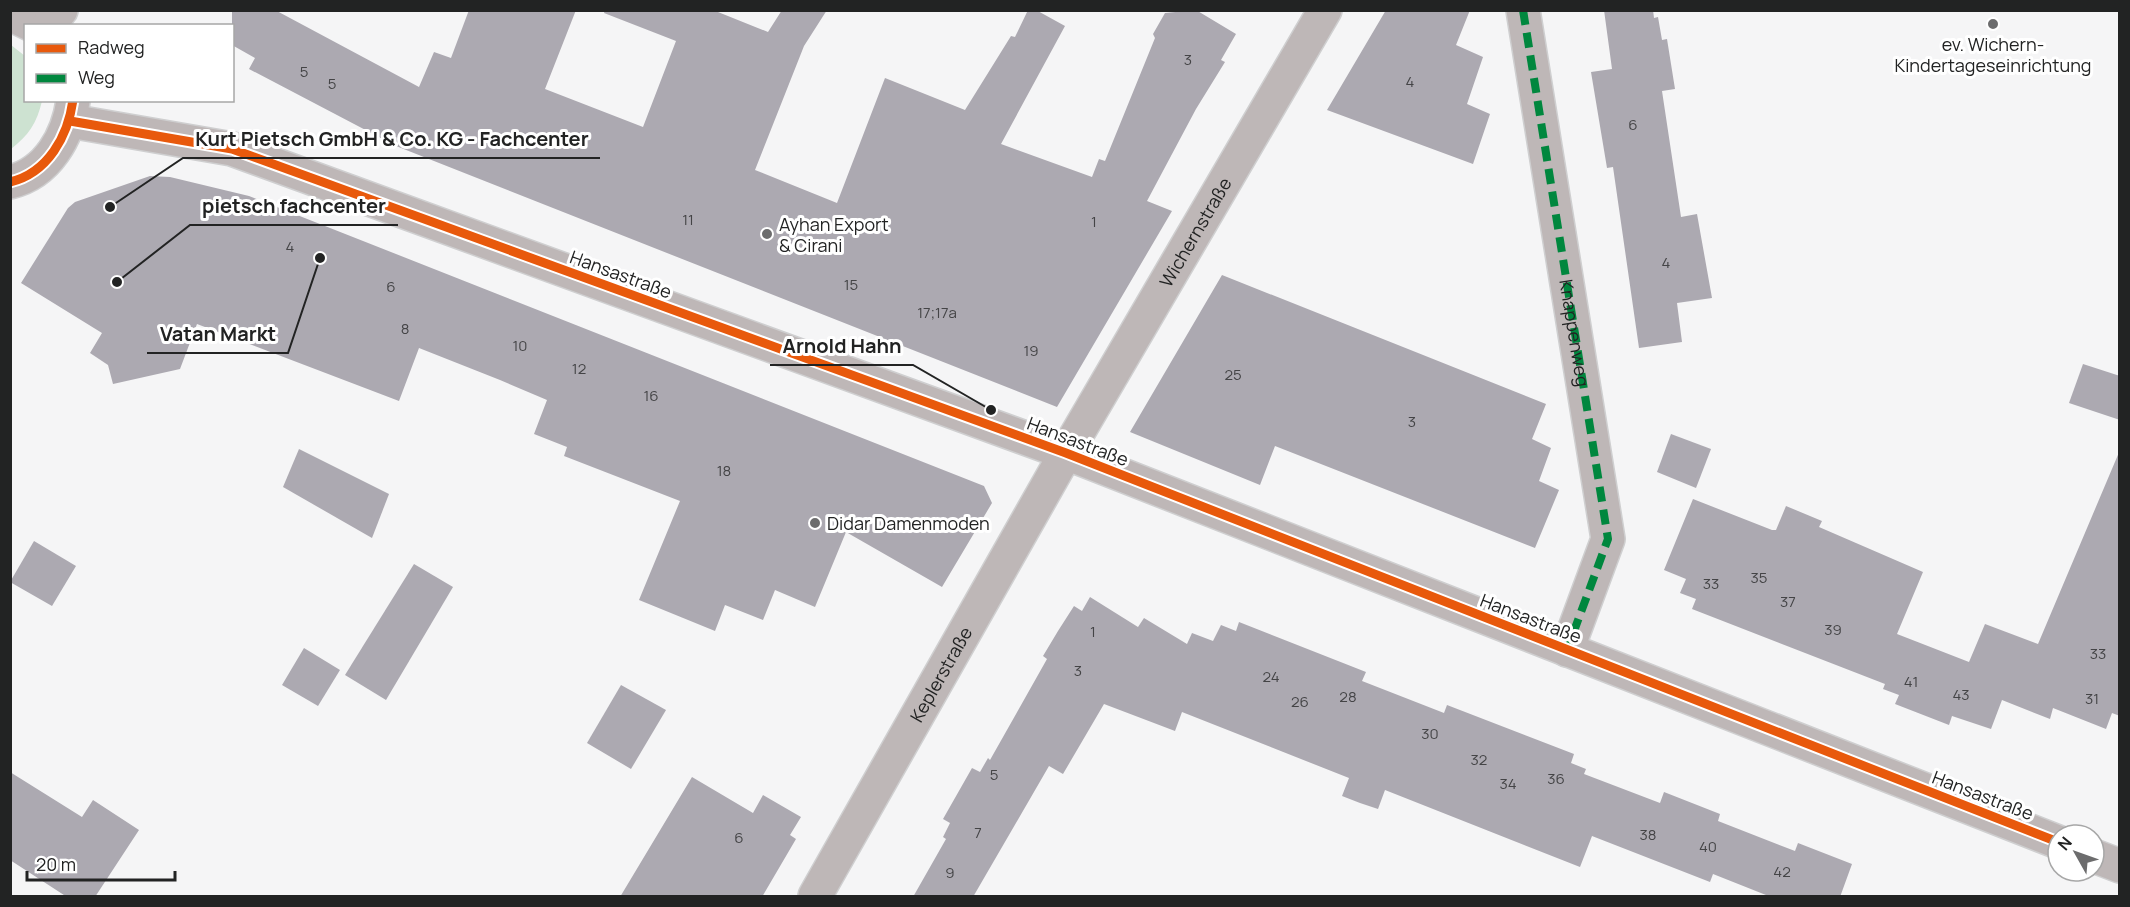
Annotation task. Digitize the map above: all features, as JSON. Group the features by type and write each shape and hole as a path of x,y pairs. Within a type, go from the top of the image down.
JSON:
{"street":[{"path":"50,24 61,10"},
{"name":"Wichernstraße","path":"1066,453 1325,10"},
{"name":"Knappenweg","path":"1523,10 1608,539 1568,650"},
{"path":"10,14 30,24"},
{"path":"10,182 34,170 50,157 72,111"},
{"name":"Hansastraße","path":"72,111 232,149 1066,453 2046,837"},
{"name":"Keplerstraße","path":"815,897 1066,453"}],"green space":[{"path":"11,45 24,55 24,102 42,102 31,128 11,149"}],"building":[{"path":"232,10 275,10 419,87 434,52 451,58 469,10 576,10 545,89 643,127 676,41 604,13 605,10 713,10 768,32 782,10 827,10 804,46 755,170 837,203 885,78 965,110 1011,36 1015,37 1028,10 1036,10 1065,26 1001,144 1092,177 1099,159 1105,161 1155,38 1153,34 1165,13 1196,10 1236,34 1221,60 1225,62 1196,109 1147,201 1172,211 1057,407 396,146 249,69 255,58 234,46 234,24 232,24"},
{"path":"1386,10 1470,10 1456,45 1483,57 1467,104 1490,114 1473,164 1327,110"},
{"path":"1604,10 1653,10 1654,18 1658,17 1662,40 1667,39 1675,89 1662,91 1681,217 1697,214 1712,298 1677,303 1682,342 1639,348 1613,167 1607,168 1591,72 1612,69"},
{"path":"150,176 170,177 249,196 984,486 992,503 942,587 846,532 815,607 775,590 763,620 725,605 715,631 639,600 680,501 564,456 567,447 534,434 547,400 500,380 419,348 399,401 197,324 180,369 113,384 108,365 90,353 102,333 21,283 68,208 75,202"},
{"path":"1222,275 1546,404 1532,439 1551,448 1539,481 1559,490 1535,548 1275,446 1260,485 1130,432"},
{"path":"2083,364 2120,376 2120,420 2069,403"},
{"path":"1671,434 1711,449 1696,488 1657,472"},
{"path":"299,449 389,494 372,538 283,487"},
{"path":"2120,450 2120,716 2112,713 2106,729 2053,708 2050,719 2002,700 1991,729 1952,716 1949,725 1895,704 1899,695 1883,689 1885,684 1692,609 1696,599 1680,593 1686,579 1664,570 1693,499 1772,530 1776,530 1786,506 1822,521 1819,527 1923,572 1897,634 1969,662 1985,624 2038,644"},
{"path":"34,541 76,566 52,606 10,582"},
{"path":"414,564 453,587 386,700 345,675"},
{"path":"1090,597 1138,627 1144,618 1187,644 1192,633 1213,641 1221,625 1236,631 1239,622 1366,672 1362,681 1444,713 1447,705 1574,754 1571,763 1586,769 1584,774 1660,803 1664,792 1720,814 1718,821 1795,851 1798,843 1852,864 1840,897 1771,897 1713,874 1710,882 1592,836 1580,867 1385,790 1378,809 1342,796 1349,778 1182,712 1175,731 1104,704 1063,774 1049,766 973,897 913,897 946,839 943,837 950,823 943,819 972,768 980,772 988,758 990,760 1047,659 1043,656 1058,631 1074,606 1082,611"},
{"path":"304,648 340,670 318,706 282,685"},
{"path":"621,685 666,710 631,769 587,743"},
{"path":"10,772 82,817 93,800 139,830 95,897 67,897 10,860"},
{"path":"692,777 753,813 763,795 801,817 790,835 796,839 762,897 620,897"}],"marked path":[{"path":"1523,10 1608,539 1567,650"}],"cycle path":[{"path":"10,182 35,170 54,151 66,127 73,102"},
{"path":"70,121 232,149 1066,453 2046,837"}],"place":[{"name":"ev. Wichern- Kindertageseinrichtung","path":"1993,24"},
{"name":"Kurt Pietsch GmbH & Co. KG - Fachcenter","path":"110,207"},
{"name":"Ayhan Export & Cirani","path":"767,234"},
{"name":"Vatan Markt","path":"320,258"},
{"name":"pietsch fachcenter","path":"117,282"},
{"name":"Arnold Hahn","path":"991,410"},
{"name":"Didar Damenmoden","path":"815,523"}]}
